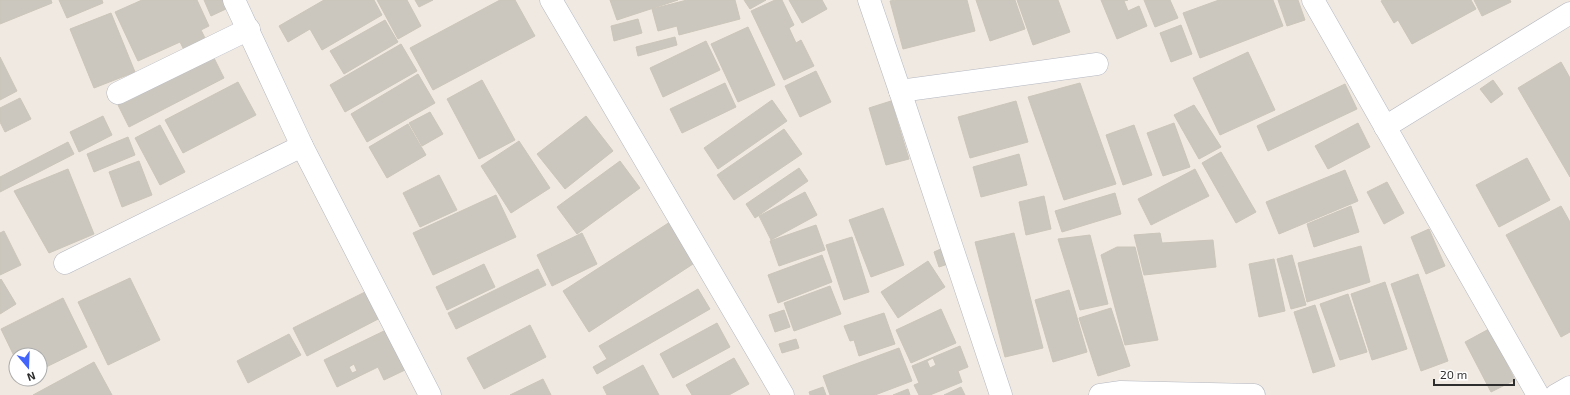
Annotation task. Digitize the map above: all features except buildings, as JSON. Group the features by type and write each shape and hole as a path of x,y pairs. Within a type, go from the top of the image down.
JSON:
{"street":[{"path":"234,0 249,29 302,146 430,395"},
{"path":"551,0 783,395"},
{"path":"868,0 900,91 1001,395"},
{"path":"1313,0 1538,395"},
{"path":"1385,127 1570,13"},
{"path":"118,93 249,29"},
{"path":"900,91 1097,64"},
{"path":"65,263 302,146"},
{"path":"1556,395 1570,387"},
{"path":"1114,394 1254,395"}]}
